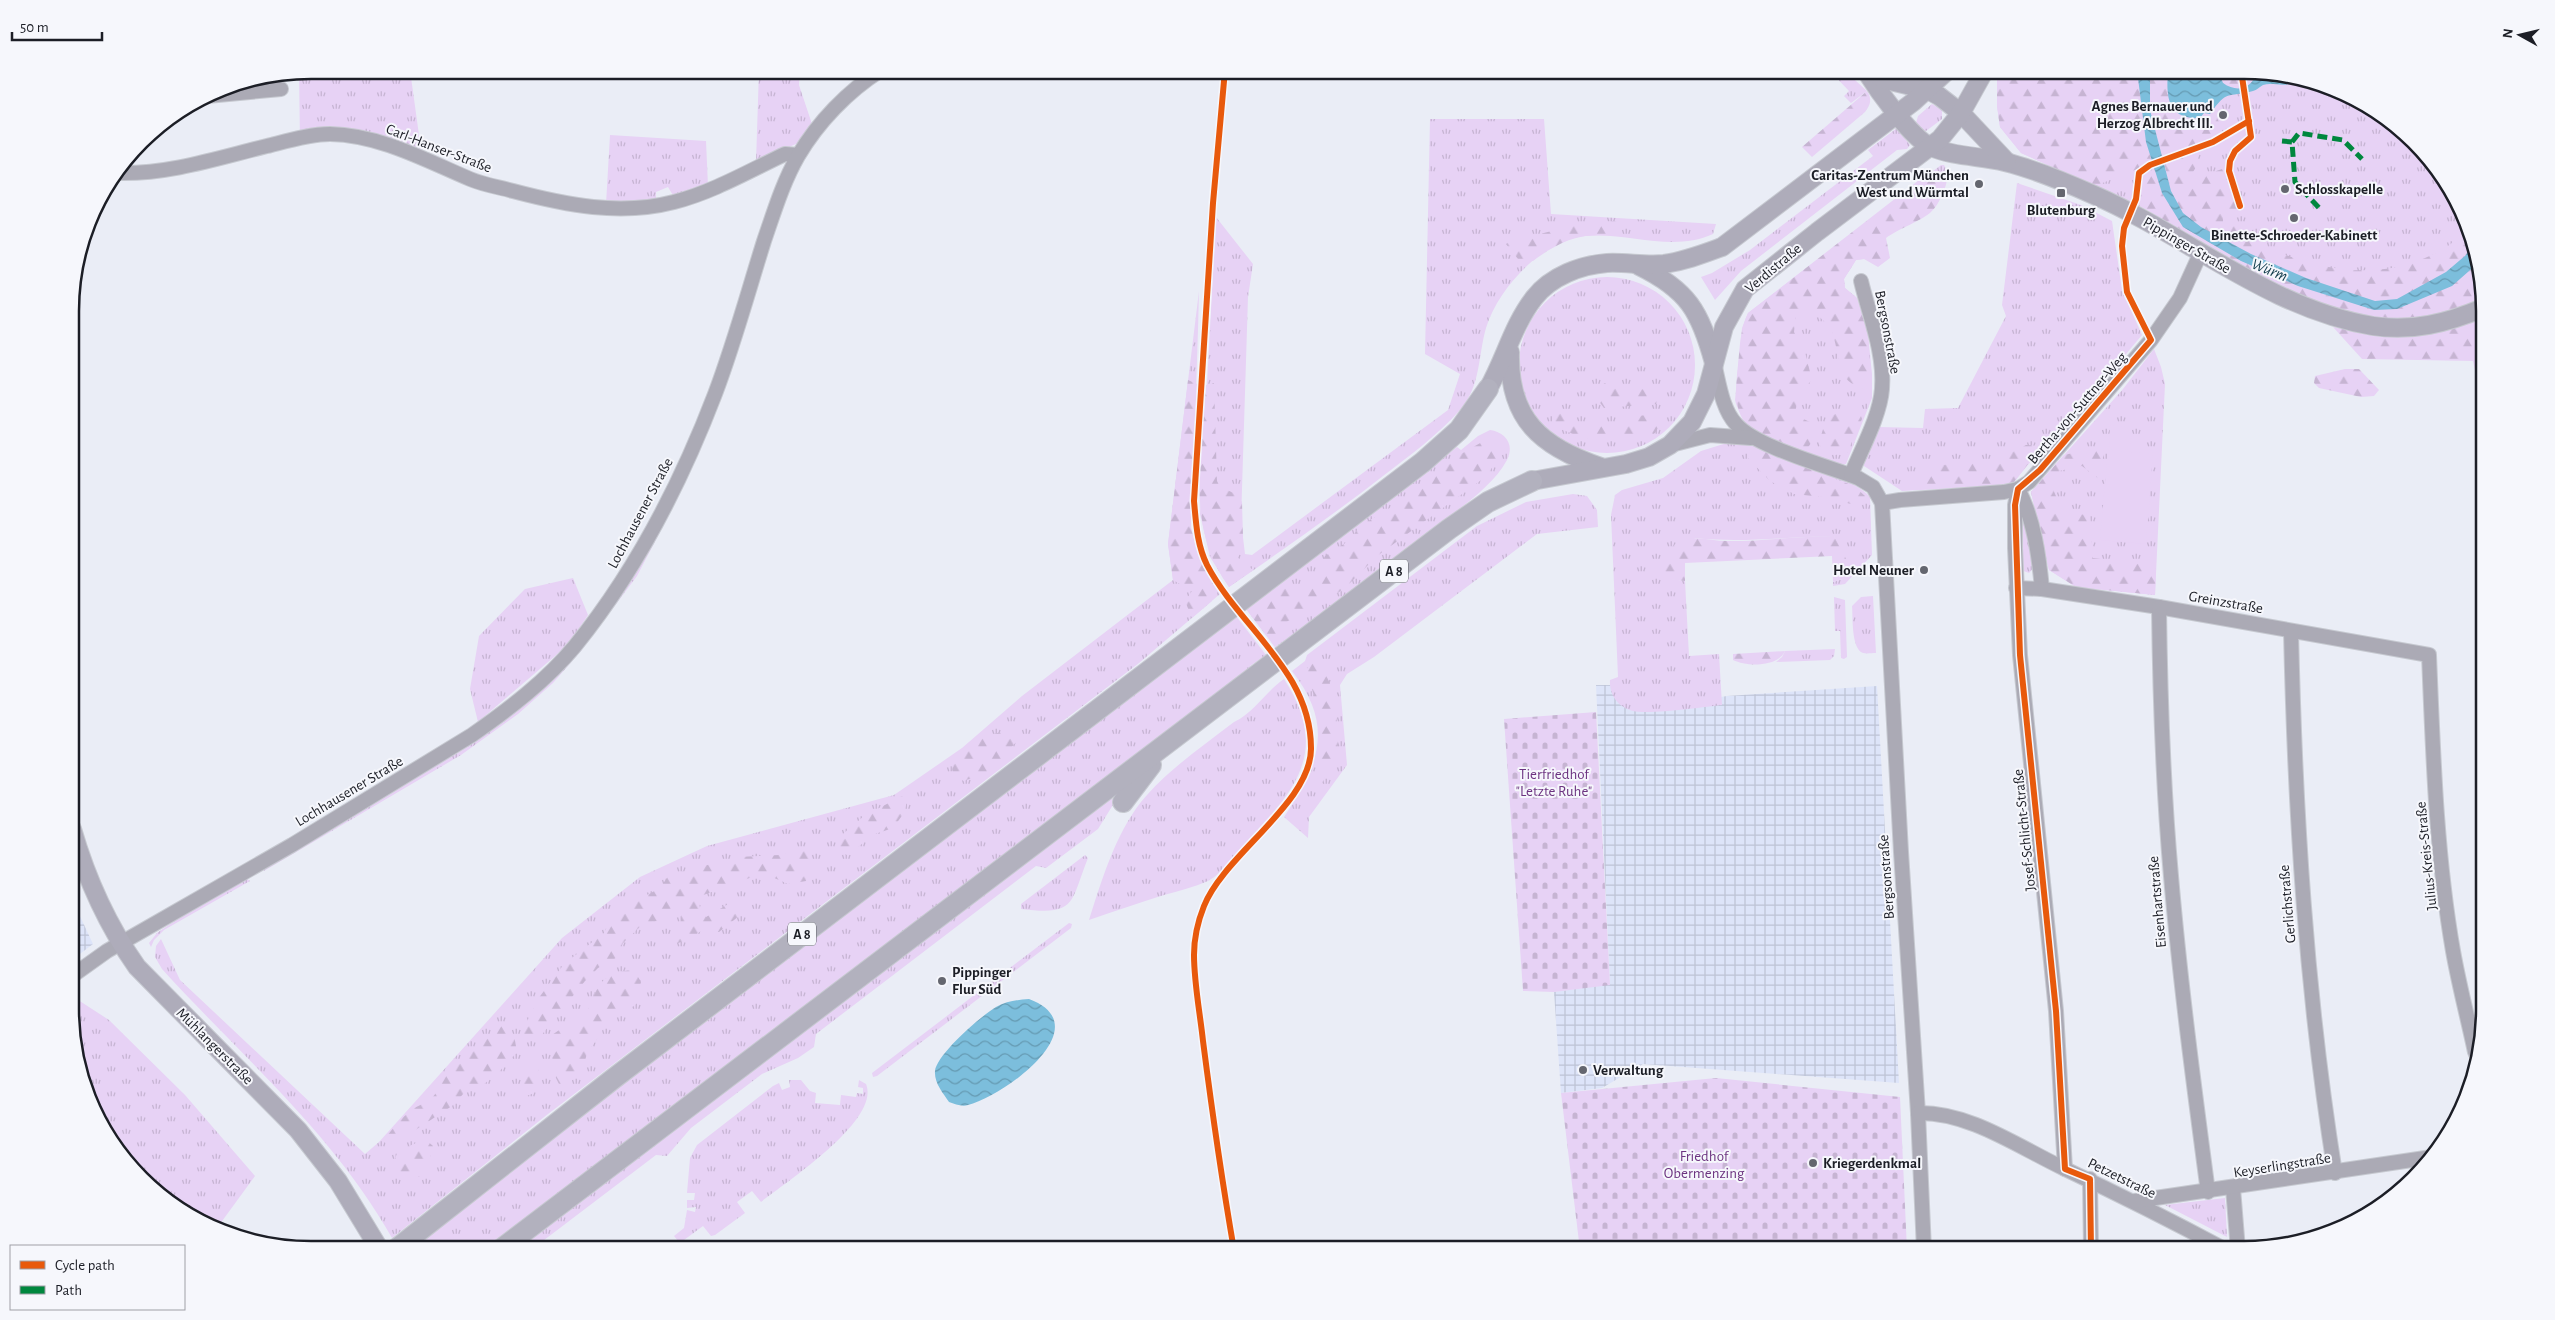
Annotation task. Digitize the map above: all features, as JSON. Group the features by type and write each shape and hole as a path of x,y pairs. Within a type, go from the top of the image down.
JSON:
{"highway":[{"name":"A 8","path":"406,1241 628,1067 1423,462 1459,430 1488,389"},
{"name":"A 8","path":"512,1241 1449,529 1488,502 1532,481"},
{"path":"1123,802 1164,747"}],"main road":[{"name":"Pippinger Straße","path":"1873,79 1898,114 1930,146 2007,162 2094,194 2252,282 2309,308 2374,326 2399,329 2445,323 2476,311"},
{"name":"Pippinger Straße","path":"1887,79 1898,84 1928,90 1951,104 2007,162"},
{"path":"1488,389 1520,319 1535,296 1556,279 1581,267 1607,263 1663,264 1696,258 1722,247 1749,229 1898,114 1939,79"},
{"name":"Verdistraße","path":"1532,481 1649,457 1670,445 1692,422 1706,394 1724,327 1745,289 1947,132 1961,114 1980,79"},
{"path":"1634,264 1659,275 1680,291 1696,312 1707,336 1714,363"},
{"path":"1510,344 1512,387 1519,407 1530,425 1544,440 1562,452 1602,468"},
{"name":"Mühlangerstraße","path":"79,847 94,887 121,944 149,979 298,1130 338,1181 375,1241"}],"street":[{"name":"Lochhausener Straße","path":"79,971 107,951 501,716 539,683 574,646 624,580 656,523 698,434 723,372 773,215 798,155 829,115 870,79"},
{"path":"247,88 281,89"},
{"name":"Carl-Hanser-Straße","path":"125,173 181,168 298,139 329,134 357,136 389,144 475,181 540,198 594,208 637,208 676,201 710,189 785,154 798,155"},
{"name":"Bertha-von-Suttner-Weg","path":"2018,489 2040,470 2152,340 2180,298 2201,252"},
{"name":"Bergsonstraße","path":"1851,475 1867,438 1882,390 1881,363 1861,281"},
{"path":"1714,363 1728,410 1735,424 1751,438"},
{"path":"1670,445 1710,435 1751,438 1851,475 1873,487 1882,503 2018,489 2026,504 2030,518 2039,560 2042,589"},
{"name":"Josef-Schlicht-Straße","path":"2018,489 2015,505 2016,588 2026,738 2056,1010 2065,1169"},
{"name":"Bergsonstraße","path":"1882,503 1900,852 1918,1113 1924,1241"},
{"name":"Greinzstraße","path":"2016,588 2042,589 2159,607 2429,654"},
{"name":"Eisenhartstraße","path":"2159,607 2163,750 2170,875 2187,1034 2208,1192"},
{"name":"Gerlichstraße","path":"2291,630 2294,756 2300,872 2312,998 2335,1173"},
{"name":"Julius-Kreis-Straße","path":"2429,654 2434,756 2443,871 2453,951 2473,1044"},
{"name":"Petzetstraße","path":"1918,1113 1957,1118 2135,1201 2207,1241"},
{"name":"Keyserlingstraße","path":"2135,1201 2208,1192 2421,1159"},
{"path":"2090,1179 2091,1241"},
{"path":"2233,1188 2237,1241"}],"shaded area":[{"path":"1596,685 1610,685 1635,711 1727,696 1877,686 1899,1083 1643,1064 1602,1088 1561,1093 1554,992 1610,984"},
{"path":"79,914 93,944 79,955"}],"green space":[{"path":"299,79 411,79 423,164 358,139 300,142"},
{"path":"759,79 799,79 799,85 812,124 798,143 756,162"},
{"path":"1838,79 1854,79 1867,91 1851,103 1844,96 1849,91"},
{"path":"1997,79 2259,79 2289,83 2333,96 2373,118 2397,136 2419,158 2437,182 2459,222 2464,237 2472,266 2476,302 2446,314 2386,320 2322,305 2140,206 2021,153 2000,127 1997,106"},
{"path":"1997,79 2138,79 2146,142 2152,163 2095,186 2021,153 2000,127 1997,106"},
{"path":"2150,79 2168,79 2167,94 2204,113 2210,114 2213,110 2221,126 2219,133 2163,159 2150,110"},
{"path":"2221,79 2253,79 2247,86 2238,88 2223,83"},
{"path":"1867,91 1870,102 1865,112 1812,157 1802,147"},
{"path":"1932,104 1942,110 1942,119 1926,131 1921,130 1916,123 1918,116"},
{"path":"1430,119 1544,119 1551,214 1716,224 1713,234 1693,240 1673,242 1591,236 1570,239 1551,247 1541,254 1512,282 1496,304 1486,328 1478,371 1472,391 1460,410 1423,445 1307,533 1229,587 1210,557 1200,514 1216,217 1253,264 1248,297 1241,521 1245,554 1252,555 1448,410 1460,374 1425,354"},
{"path":"1897,128 1910,145 1907,149 1897,150 1741,271 1715,300 1701,277 1712,273 1750,250 1873,156 1868,150"},
{"path":"610,135 706,141 708,186 674,197 668,187 656,192 656,201 606,204"},
{"path":"2202,149 2197,157 2199,162 2193,172 2193,179 2222,169 2239,207 2234,211 2223,211 2223,224 2246,229 2269,248 2307,262 2347,270 2386,269 2406,265 2436,253 2453,243 2462,231 2468,250 2454,266 2414,291 2386,300 2375,301 2357,297 2273,264 2216,236 2195,223 2179,206 2173,194 2164,162"},
{"path":"1941,165 1944,165 1946,169 1947,179 1938,202 1890,218 1864,259 1856,260 1844,279 1845,288 1857,298 1868,335 1872,374 1872,398 1846,464 1838,465 1810,455 1763,434 1740,413 1735,400 1742,328 1748,313"},
{"path":"2154,169 2162,193 2183,227 2241,261 2298,286 2374,310 2452,286 2472,268 2476,302 2446,314 2386,320 2370,318 2322,305 2271,283 2140,206 2138,190 2141,176"},
{"path":"1948,176 1940,200 1931,212 1886,238 1890,258 1878,267 1864,259 1856,260 1844,279 1845,288 1857,298 1868,335 1872,391 1859,387 1845,377 1841,370 1831,329 1826,323 1813,311 1796,313 1794,332 1806,356 1812,380 1798,395 1795,415 1812,423 1813,440 1805,452 1770,439 1748,426 1741,416 1737,404 1736,387 1743,325 1748,313 1923,177"},
{"path":"2017,183 2081,205 2112,221 2122,290 2142,335 2051,443 2049,439 2014,482 1998,485 1902,491 1864,466 1864,458 1878,427 1923,428 1925,409 1958,408 2006,316 2002,305"},
{"path":"1614,221 1622,224 1615,236 1592,235 1571,240 1552,248 1533,261 1518,259 1506,244 1520,234 1540,234 1571,226"},
{"path":"1616,277 1641,283 1649,287 1675,309 1689,331 1694,348 1694,382 1689,399 1675,421 1663,433 1641,447 1624,452 1598,453 1573,447 1565,443 1539,421 1525,399 1520,382 1519,356 1525,331 1529,323 1551,297 1573,283 1590,278"},
{"path":"1199,291 1190,517 1198,554 1220,594 1139,663 548,1114 392,1238 342,1164 314,1130 162,969 155,957 156,946 161,939 180,980 365,1154 379,1142 562,938 640,877 707,846 894,795 962,748 1022,696 1173,580 1168,544"},
{"path":"2476,319 2476,375 2473,361 2362,359 2333,327 2387,336 2433,334"},
{"path":"2154,349 2165,384 2155,595 2076,587 2049,570 2031,492 2123,389"},
{"path":"2345,369 2359,369 2379,390 2374,396 2361,397 2319,388 2314,383 2315,376"},
{"path":"1188,380 1197,384 1191,491 1191,528 1197,550 1213,583 1212,601 1192,618 1185,601 1192,591 1173,580 1168,544"},
{"path":"1214,383 1217,481 1220,487 1236,494 1242,502 1243,537 1237,557 1253,570 1229,587 1215,564 1206,540 1201,515 1200,464 1206,385"},
{"path":"1605,383 1659,392 1656,404 1604,408 1598,400 1596,389"},
{"path":"1849,409 1860,413 1862,419 1847,453 1835,455 1824,451 1819,444 1827,420 1841,411"},
{"path":"1563,411 1582,424 1617,428 1639,416 1658,413 1662,421 1655,433 1628,440 1603,436 1585,439 1551,425 1554,414"},
{"path":"2110,425 2132,427 2130,450 2109,449"},
{"path":"1490,430 1504,436 1510,449 1507,460 1491,482 1470,501 1396,559 1295,636 1294,634 1275,647 1246,609 1457,447 1461,450 1478,436"},
{"path":"1489,438 1499,438 1500,444 1494,464 1484,478 1377,556 1345,588 1312,610 1282,624 1284,640 1275,647 1246,609 1284,588 1311,585 1325,556 1350,540 1360,526 1405,499 1454,458"},
{"path":"1730,442 1743,442 1800,462 1834,475 1861,489 1870,497 1872,555 1845,584 1833,586 1833,582 1843,579 1834,536 1747,540 1695,538 1665,578 1685,581 1689,656 1719,654 1722,705 1651,712 1633,711 1623,707 1616,700 1610,685 1610,680 1618,677 1611,515 1615,495 1622,490 1663,478 1701,451"},
{"path":"2026,445 2042,446 2014,482 1998,485 1919,490 1925,466 1965,464 1988,460 2013,452"},
{"path":"2105,446 2099,479 2082,466 2059,471 2052,487 2062,510 2090,516 2093,558 2156,566 2155,595 2076,587 2049,570 2031,492 2064,455"},
{"path":"1760,450 1854,486 1865,496 1861,503 1851,504 1823,497 1794,494 1770,481 1747,457 1748,453"},
{"path":"2108,450 2153,454 2146,544 2100,540"},
{"path":"1573,494 1587,496 1597,510 1598,527 1537,534 1374,657 1347,674 1340,685 1347,765 1309,817 1308,838 1284,817 1306,780 1313,762 1318,728 1314,710 1292,671 1305,661 1307,655 1477,526 1526,502"},
{"path":"2027,520 2036,565 2029,573 2021,570 2020,521"},
{"path":"658,530 660,532 637,576 581,651 553,683 518,714 461,755 264,871 264,868 459,752 515,711 549,679"},
{"path":"1834,536 1852,570 1843,579 1833,582 1832,556 1685,563 1685,581 1665,579 1662,561 1672,547 1683,540 1696,538 1743,541"},
{"path":"573,578 588,615 568,645 478,722 470,689 479,636 525,589"},
{"path":"1873,596 1876,653 1863,653 1856,646 1852,606 1861,597"},
{"path":"1834,597 1845,600 1847,657 1844,659 1841,658 1840,631 1835,631"},
{"path":"1236,616 1266,655 1250,666 1252,670 498,1241 416,1241 1219,627 1221,629"},
{"path":"1835,649 1834,656 1830,660 1776,662 1785,651"},
{"path":"1785,651 1776,660 1769,663 1746,664 1733,660 1733,654"},
{"path":"1310,662 1321,662 1336,698 1338,751 1320,787 1316,782 1320,738 1318,714 1306,671"},
{"path":"1284,679 1297,703 1304,725 1306,745 1302,764 1294,783 1283,801 1225,867 1208,881 1089,920 1104,874 1117,843 1141,802 1173,769 1248,713"},
{"name":"Tierfriedhof \"Letzte Ruhe\"","path":"1596,712 1610,985 1554,992 1523,991 1504,719"},
{"path":"1001,732 1019,739 990,771 964,781 954,777 952,762 954,756 959,751 973,742"},
{"path":"902,796 907,801 904,813 893,828 872,835 848,856 837,847 837,839 864,816"},
{"path":"1111,799 1116,800 1098,829 1046,868 1036,866 816,1034 814,1047 798,1058 762,1074 691,1128 667,1156 656,1155 543,1241 528,1241"},
{"path":"802,848 812,856 806,881 788,884 763,873 698,897 700,908 706,917 737,899 742,904 739,916 719,932 701,931 688,940 678,943 676,935 681,921 682,906 673,904 665,920 644,923 623,943 616,958 598,968 585,981 540,1037 521,1034 538,999 564,964 604,933 614,913 660,888 669,875 738,857 780,855"},
{"path":"1085,855 1088,858 1074,896 1069,903 1062,908 1053,910 1021,909 1021,904"},
{"path":"246,878 250,881 164,930 154,940 151,947 149,943 157,933"},
{"path":"1069,923 1072,924 1071,928 877,1076 873,1077 872,1073"},
{"path":"634,970 641,982 636,1004 622,1015 604,1017 602,1032 587,1053 583,1069 567,1085 559,1084 555,1076 557,1069 549,1051 549,1037 568,1024 581,1026 593,996 603,981 611,975"},
{"path":"79,1001 109,1020 185,1095 255,1176 220,1223 182,1202 158,1184 136,1162 118,1138 96,1098 83,1054 79,1024"},
{"path":"503,1025 514,1035 517,1052 496,1075 477,1089 465,1092 452,1106 388,1148 384,1140 405,1116 428,1101 436,1093 436,1081"},
{"path":"529,1060 540,1061 534,1093 524,1097 519,1091 523,1079 520,1064"},
{"name":"Friedhof Obermenzing","path":"1716,1078 1900,1097 1907,1241 1579,1241 1561,1093"},
{"path":"789,1080 801,1080 810,1091 816,1093 815,1103 840,1105 841,1095 856,1097 857,1093 863,1094 863,1088 858,1087 859,1080 866,1084 867,1099 859,1115 846,1132 809,1165 761,1202 752,1191 737,1202 745,1213 715,1235 711,1236 703,1226 685,1241 678,1241 674,1236 684,1228 687,1210 695,1212 696,1207 687,1208 687,1200 694,1200 695,1193 687,1193 690,1158 697,1145 773,1086 779,1083 782,1090 790,1087"},
{"path":"425,1139 433,1146 428,1167 421,1177 400,1177 393,1164 398,1151"},
{"path":"2225,1198 2227,1237 2165,1205"}],"water":[{"name":"Würm","path":"2138,79 2150,79 2150,110 2171,191 2183,213 2201,227 2251,254 2306,278 2375,301 2397,299 2446,272 2466,255 2468,251 2472,268 2452,286 2397,309 2374,310 2298,286 2241,261 2183,227 2162,193 2146,142"},
{"path":"2168,79 2221,79 2223,83 2233,88 2243,88 2253,79 2291,84 2263,85 2253,91 2228,96 2210,114 2204,113 2200,118 2181,115 2175,110 2171,104"},
{"path":"1029,999 1049,1011 1055,1026 1051,1042 1039,1059 1022,1075 984,1099 966,1106 949,1102 939,1088 935,1075 943,1055 980,1018 996,1007 1016,1000"}],"marked path":[{"path":"2292,142 2299,133 2343,140 2362,159"},
{"path":"2282,141 2292,142 2295,182 2321,210"},
{"path":"2306,193 2316,185"}],"cycle path":[{"path":"1224,79 1213,203 1194,501 1196,526 1201,550 1207,565 1221,588 1287,673 1299,696 1308,721 1311,748 1308,768 1298,788 1283,808 1229,867 1214,887 1204,906 1196,936 1194,966 1197,998 1217,1146 1233,1241"},
{"path":"2240,206 2229,171 2230,161 2235,151 2251,137 2242,79"},
{"path":"2091,1241 2090,1179 2065,1169 2056,1011 2020,655 2015,505 2018,489 2040,470 2151,340 2127,292 2122,246 2124,228 2136,199 2139,173 2150,165 2213,142 2249,121"}],"place":[{"name":"Agnes Bernauer und Herzog Albrecht III.","path":"2223,115"},
{"name":"Caritas-Zentrum München West und Würmtal","path":"1979,184"},
{"name":"Schlosskapelle","path":"2285,189"},
{"name":"Blutenburg","path":"2061,193"},
{"name":"Binette-Schroeder-Kabinett","path":"2294,218"},
{"name":"Hotel Neuner","path":"1924,570"},
{"name":"Pippinger Flur Süd","path":"942,981"},
{"name":"Verwaltung","path":"1583,1070"},
{"name":"Kriegerdenkmal","path":"1813,1163"}]}
